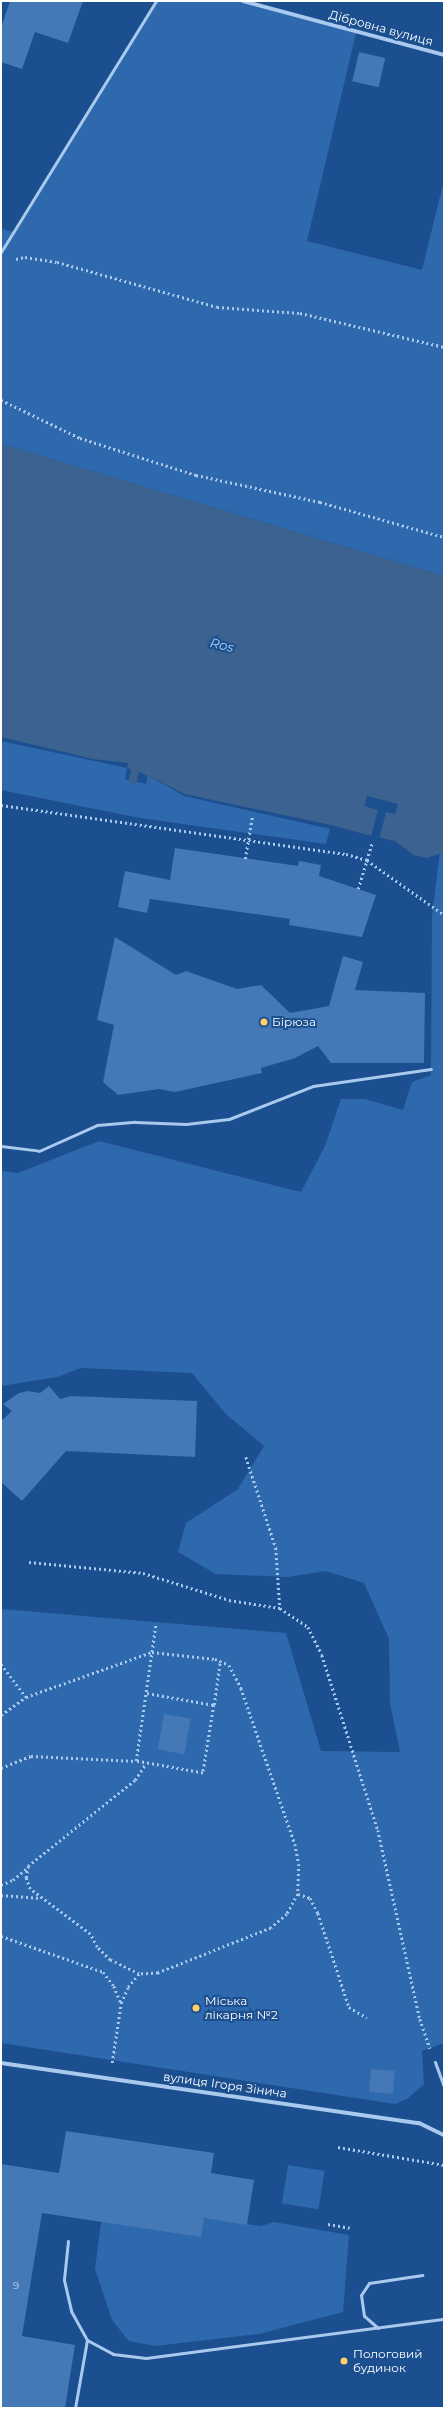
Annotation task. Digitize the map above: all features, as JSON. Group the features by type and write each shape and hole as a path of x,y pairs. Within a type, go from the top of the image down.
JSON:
{"street":[{"name":"Дібровна вулиця","path":"243,1 444,55"},
{"name":"вулиця Ігоря Зінича","path":"1,2063 419,2123 444,2135"}],"lane":[{"path":"1,252 156,1"},
{"path":"1,1146 39,1151 97,1125 135,1122 186,1124 229,1119 312,1086 431,1069"},
{"path":"435,2062 444,2087"},
{"path":"68,2241 64,2280 71,2310 87,2340 113,2354 146,2358 444,2319"},
{"path":"378,2328 364,2316 361,2295 369,2283 422,2275"},
{"path":"75,2408 87,2340"}],"path":[{"path":"9,260 25,257 57,262 217,307 300,313 444,347"},
{"path":"1,400 80,438 196,475 320,502 444,537"},
{"path":"1,805 346,854 367,860 444,915"},
{"path":"245,858 252,818"},
{"path":"358,889 372,843"},
{"path":"246,1456 276,1548 280,1608"},
{"path":"29,1562 142,1573 229,1600 280,1608 308,1627 322,1655 378,1830 420,2019 435,2062"},
{"path":"136,1761 156,1623"},
{"path":"1,1716 26,1697 152,1652 220,1662 229,1666 241,1688 292,1837 299,1864 298,1894 287,1914 271,1928 158,1973 139,1974 110,1960 97,1947 90,1934 65,1912 41,1898 30,1888 26,1878 28,1866"},
{"path":"1,1768 31,1756 136,1761 203,1773 220,1662"},
{"path":"1,1664 26,1697"},
{"path":"147,1693 214,1705"},
{"path":"1,1886 13,1880 28,1866 135,1780 146,1763"},
{"path":"298,1894 310,1898 318,1914 349,2007 367,2018"},
{"path":"1,1895 41,1898"},
{"path":"1,1936 103,1972 114,1986 121,2003"},
{"path":"113,2055 121,2003 128,1987 139,1974"},
{"path":"338,2147 444,2165"},
{"path":"328,2224 350,2228"}],"shaded area":[{"path":"156,1 243,1 356,33 307,241 422,270 444,180 444,576 1,444 1,228 13,232"},
{"path":"1,739 127,768 125,779 146,784 148,775 184,794 330,828 326,844 140,818 1,790"},
{"path":"440,851 444,852 444,2043 422,2051 424,2084 407,2099 395,2104 1,2043 1,1609 286,1633 321,1751 400,1752 390,1703 389,1639 364,1583 326,1571 288,1577 216,1574 178,1552 186,1523 238,1489 264,1446 226,1414 192,1373 81,1368 57,1377 1,1386 1,1171 18,1173 99,1141 301,1192 325,1146 341,1099 365,1099 403,1110 412,1082 431,1075 432,916"},
{"path":"288,2165 325,2171 318,2209 282,2204"},
{"path":"203,2218 261,2226 274,2222 349,2235 343,2312 259,2334 155,2346 129,2341 112,2320 95,2269 101,2222"}],"water":[{"name":"Ros","path":"1,444 444,576 444,852 427,858 414,855 395,841 184,794 135,770 1,739"}],"pier":[{"path":"1,737 93,759 128,763 127,768 1,741"},
{"path":"148,775 184,794 331,825 371,836 378,810 364,806 367,796 398,804 395,814 386,812 379,840 184,796"}],"building":[{"path":"10,1 83,1 68,43 35,32 22,69 1,62 1,28"},
{"path":"359,52 385,58 379,87 352,81"},
{"path":"175,848 298,866 299,861 321,865 319,876 376,895 362,937 289,925 290,919 150,899 147,913 118,907 125,871 170,880"},
{"name":"Бірюза","path":"115,937 176,975 186,971 237,989 261,985 290,1013 329,1006 343,956 363,962 355,990 425,993 424,1063 331,1063 318,1046 295,1058 261,1068 262,1073 175,1092 159,1089 118,1095 103,1082 114,1025 97,1020"},
{"path":"49,1386 60,1399 71,1396 197,1401 195,1457 66,1451 22,1501 1,1482 1,1421 12,1411 3,1404 19,1393 28,1391 40,1393"},
{"path":"164,1714 191,1719 184,1754 158,1749"},
{"path":"371,2069 395,2071 393,2094 369,2092"},
{"path":"66,2131 214,2153 211,2173 254,2180 247,2225 204,2218 201,2237 42,2213 22,2336 75,2345 65,2408 1,2408 1,2164 59,2173"}],"waterway":[{"path":"133,780 135,770"}],"place":[{"name":"Бірюза","path":"264,1022"},
{"name":"Міська лікарня №2","path":"196,2008"},
{"name":"Пологовий будинок","path":"344,2361"}]}
